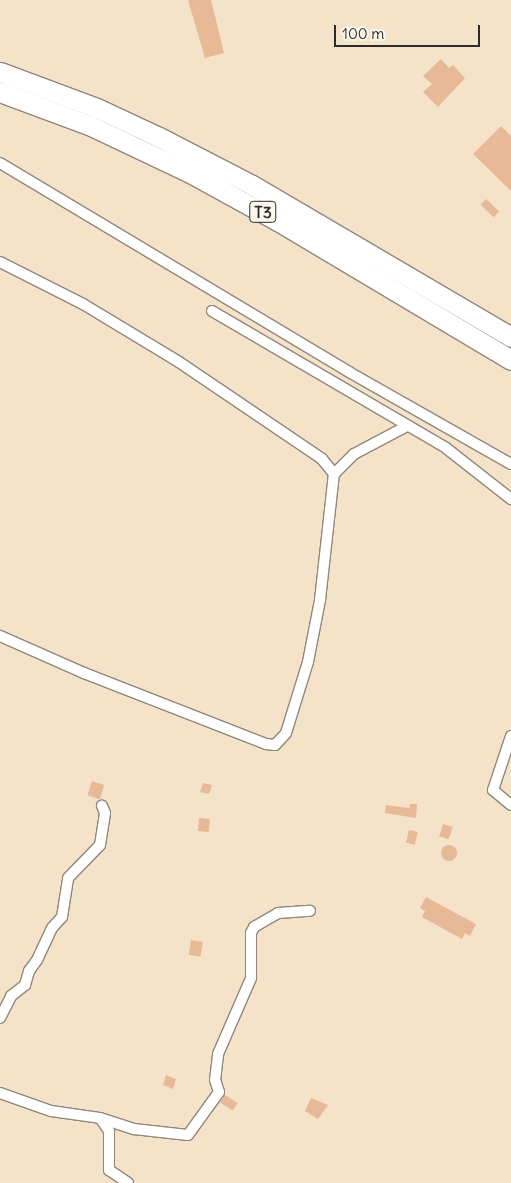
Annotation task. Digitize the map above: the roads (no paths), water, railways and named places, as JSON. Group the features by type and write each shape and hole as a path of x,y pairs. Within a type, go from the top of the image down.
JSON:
{"highway":[{"name":"T3","path":"0,72 98,108 226,172 511,337"},
{"name":"T3","path":"0,92 91,126 192,174 278,221 511,360"}],"street":[{"path":"0,163 349,372 511,464"},
{"path":"0,262 83,304 179,362 322,459 334,474"},
{"path":"212,311 446,448 511,499"},
{"path":"0,636 84,673 275,745 286,733 308,662 320,600 334,474 354,454 407,426"},
{"path":"509,744 493,790 511,805"},
{"path":"0,1018 11,996 25,985 28,971 38,960 52,928 62,917 68,878 100,845 105,812 102,806"},
{"path":"0,1093 51,1110 100,1118 134,1129 188,1135 219,1092 215,1080 218,1054 251,978 251,933 254,926 278,913 310,911"},
{"path":"100,1118 109,1131 110,1170 128,1183"}]}
